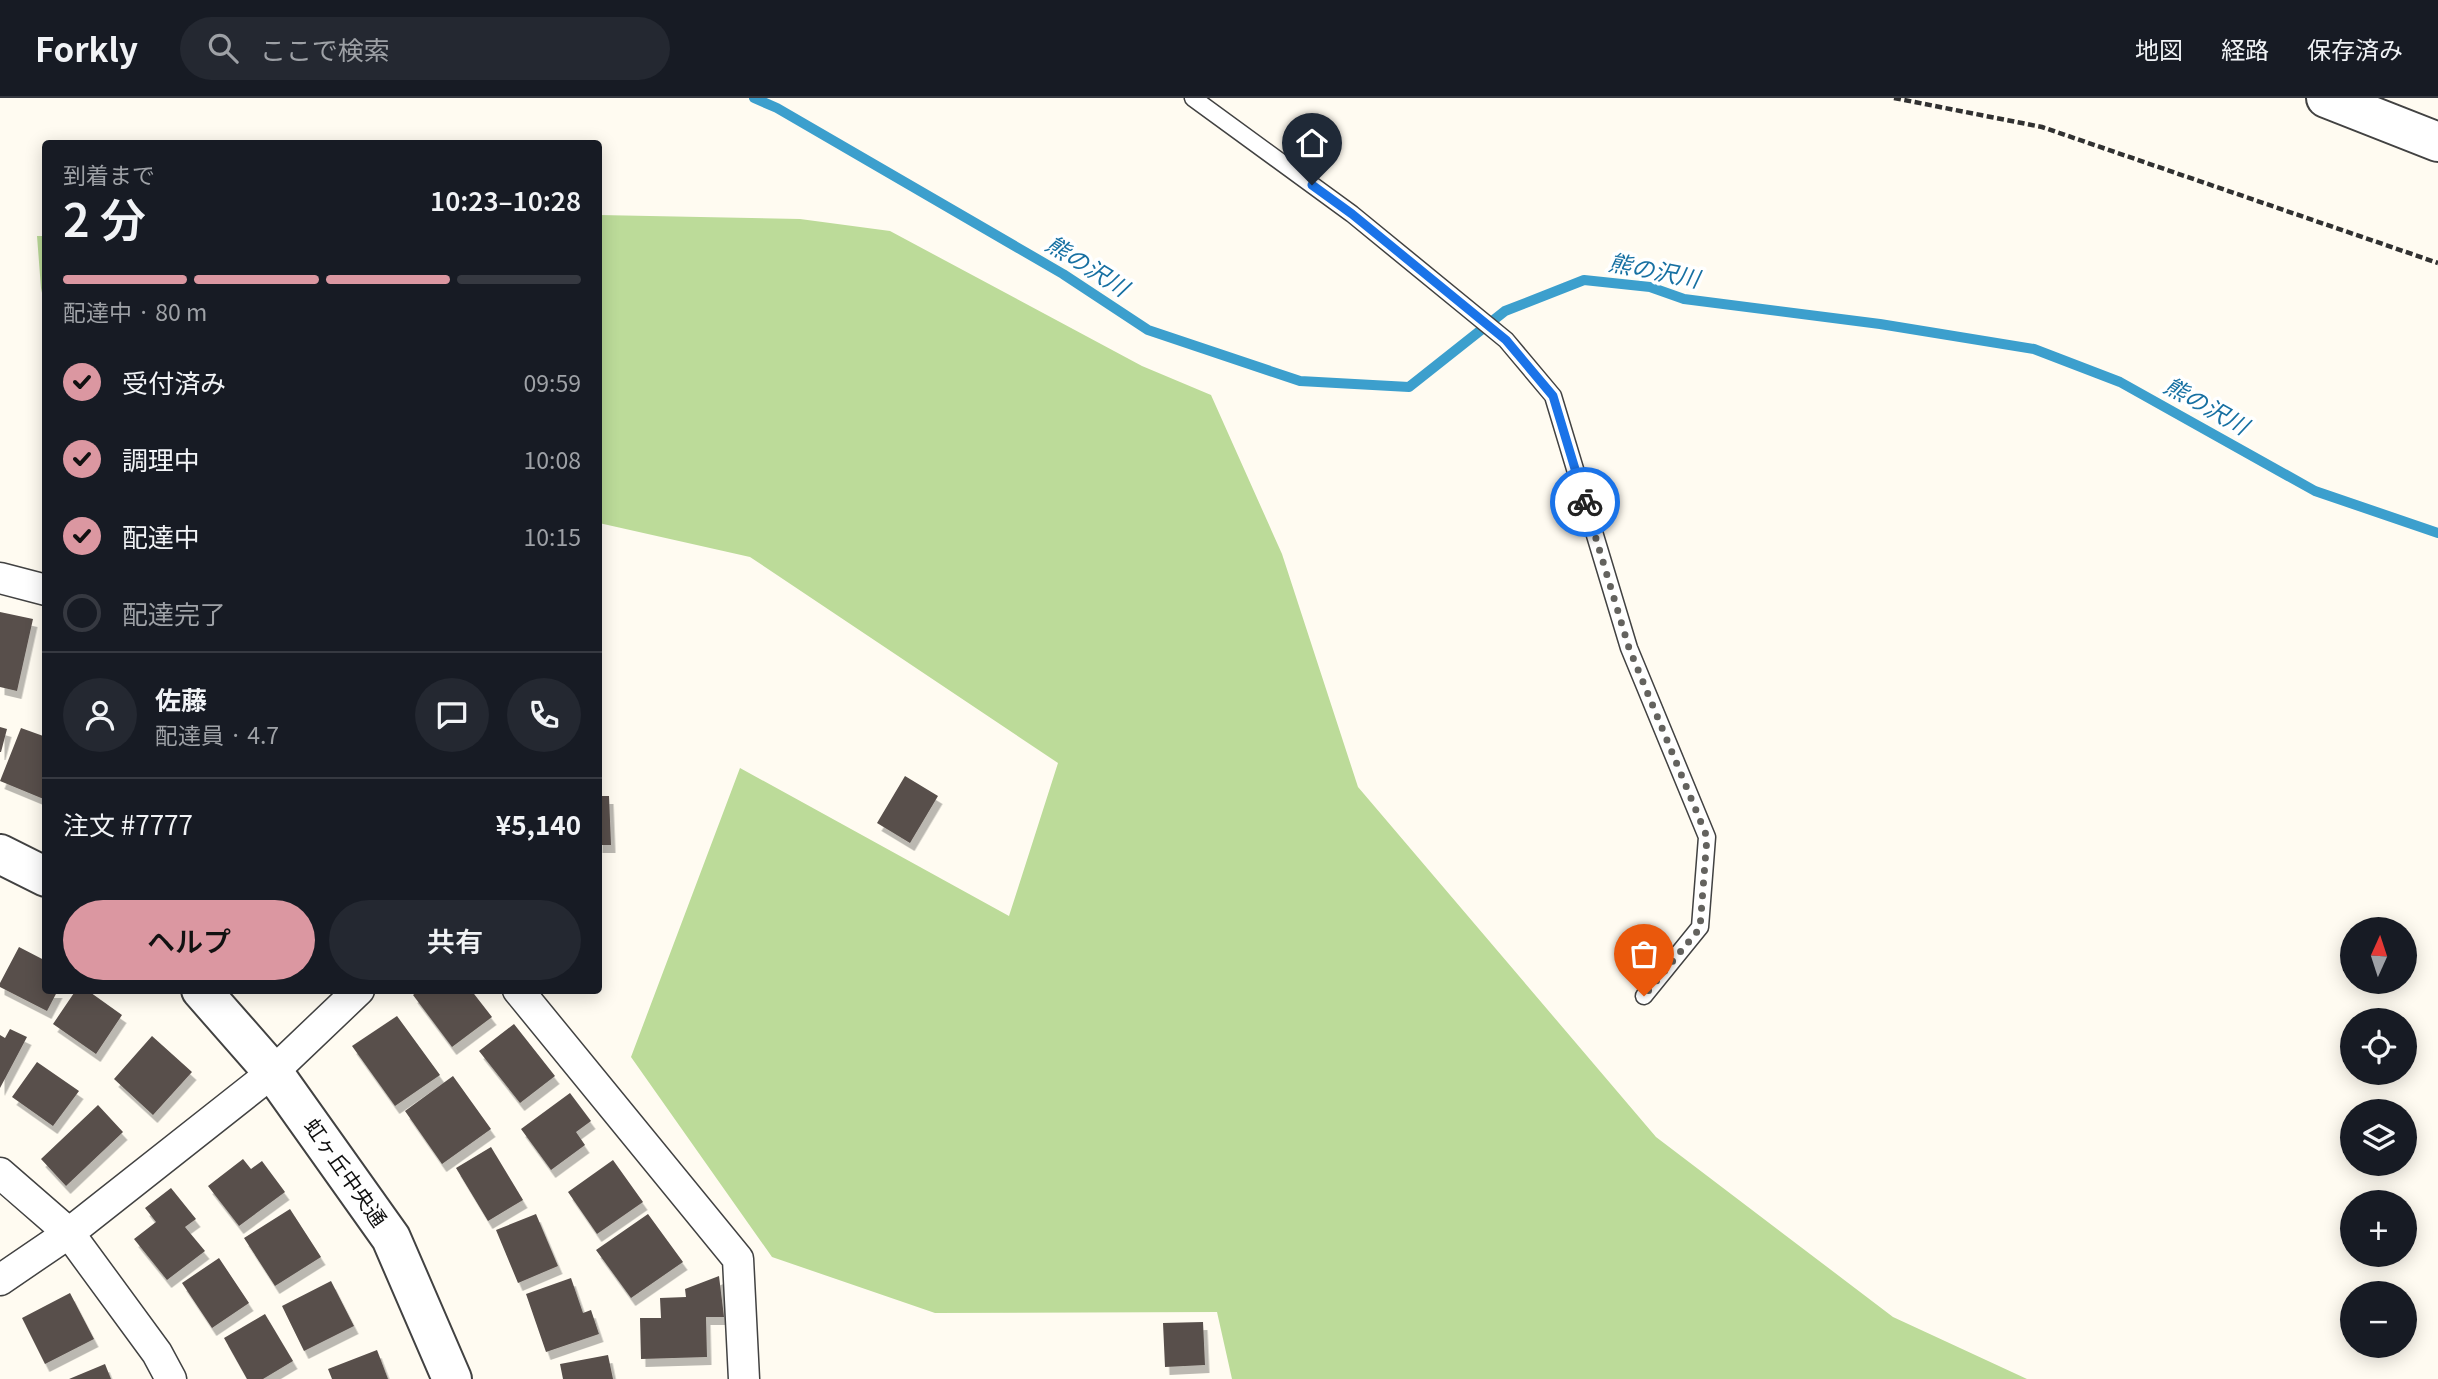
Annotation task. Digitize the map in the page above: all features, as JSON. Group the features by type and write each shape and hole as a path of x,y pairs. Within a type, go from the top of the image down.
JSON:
{"street":[{"path":"2326,98 2438,142"},
{"path":"0,578 42,589"},
{"path":"0,854 42,875"},
{"name":"虹ヶ丘中央通","path":"205,994 273,1072 391,1238 452,1379"},
{"path":"0,1280 69,1233 273,1072 355,994"},
{"path":"521,994 738,1259 744,1379"},
{"path":"0,1173 69,1233 157,1353 171,1379"}],"lane":[{"path":"1193,98 1352,214 1506,340 1553,396 1629,648 1707,837 1700,928 1644,996"}],"path":[{"path":"1894,98 2042,127 2438,263"}],"green space":[{"path":"602,215 800,219 890,231 1142,366 1211,395 1282,554 1358,787 1656,1137 1893,1317 2027,1379 1232,1379 1217,1312 935,1313 772,1257 631,1057 740,768 1009,916 1058,763 750,557 602,524"},
{"path":"37,236 42,236 42,293"}],"building":[{"path":"0,612 33,619 17,691 0,687"},
{"path":"0,727 7,729 1,752 0,752"},
{"path":"21,728 42,736 42,798 0,781"},
{"path":"905,776 938,796 910,843 877,823"},
{"path":"602,796 609,796 611,845 602,845"},
{"path":"19,947 42,959 42,994 56,994 47,1011 0,987"},
{"path":"73,994 93,994 122,1015 96,1054 53,1024"},
{"path":"474,994 492,1017 452,1047 413,995"},
{"path":"397,1016 440,1075 395,1106 352,1046"},
{"path":"514,1024 555,1076 520,1103 479,1051"},
{"path":"10,1029 27,1037 0,1088 0,1035 5,1038"},
{"path":"152,1036 192,1072 153,1115 114,1079"},
{"path":"37,1062 79,1091 53,1126 12,1097"},
{"path":"453,1076 491,1129 442,1164 405,1111"},
{"path":"570,1093 591,1121 576,1132 585,1145 551,1170 521,1129"},
{"path":"98,1105 123,1132 66,1186 41,1159"},
{"path":"491,1147 523,1200 488,1221 456,1168"},
{"path":"243,1159 251,1169 262,1161 285,1192 239,1226 208,1186"},
{"path":"613,1160 643,1202 597,1234 568,1192"},
{"path":"171,1188 196,1219 185,1227 205,1251 167,1280 134,1239 156,1222 145,1208"},
{"path":"290,1209 321,1257 275,1286 244,1238"},
{"path":"536,1214 558,1266 518,1283 496,1230"},
{"path":"648,1214 683,1262 631,1298 596,1250"},
{"path":"219,1258 249,1303 212,1328 182,1283"},
{"path":"719,1276 724,1317 706,1317 707,1357 641,1359 640,1318 661,1318 660,1298 686,1297 685,1289"},
{"path":"571,1278 583,1313 591,1310 599,1334 546,1352 526,1294"},
{"path":"331,1281 354,1326 304,1351 282,1306"},
{"path":"70,1293 94,1339 45,1364 22,1318"},
{"path":"265,1314 293,1361 263,1379 247,1379 224,1338"},
{"path":"1203,1322 1205,1365 1165,1367 1163,1323"},
{"path":"377,1350 388,1379 332,1379 328,1369"},
{"path":"608,1355 613,1379 563,1379 560,1364"},
{"path":"105,1364 111,1379 69,1379"}],"waterway":[{"name":"熊の沢川","path":"754,98 777,108 1063,274 1148,330 1300,381 1409,387 1505,311 1584,280 1650,287 1684,299 1880,324 2034,349 2120,382 2315,491 2438,533"}],"way so far":[{"path":"1585,502 1629,648 1707,837 1700,928 1644,996"}],"route":[{"path":"1312,185 1352,214 1506,340 1553,396 1585,502"}]}
